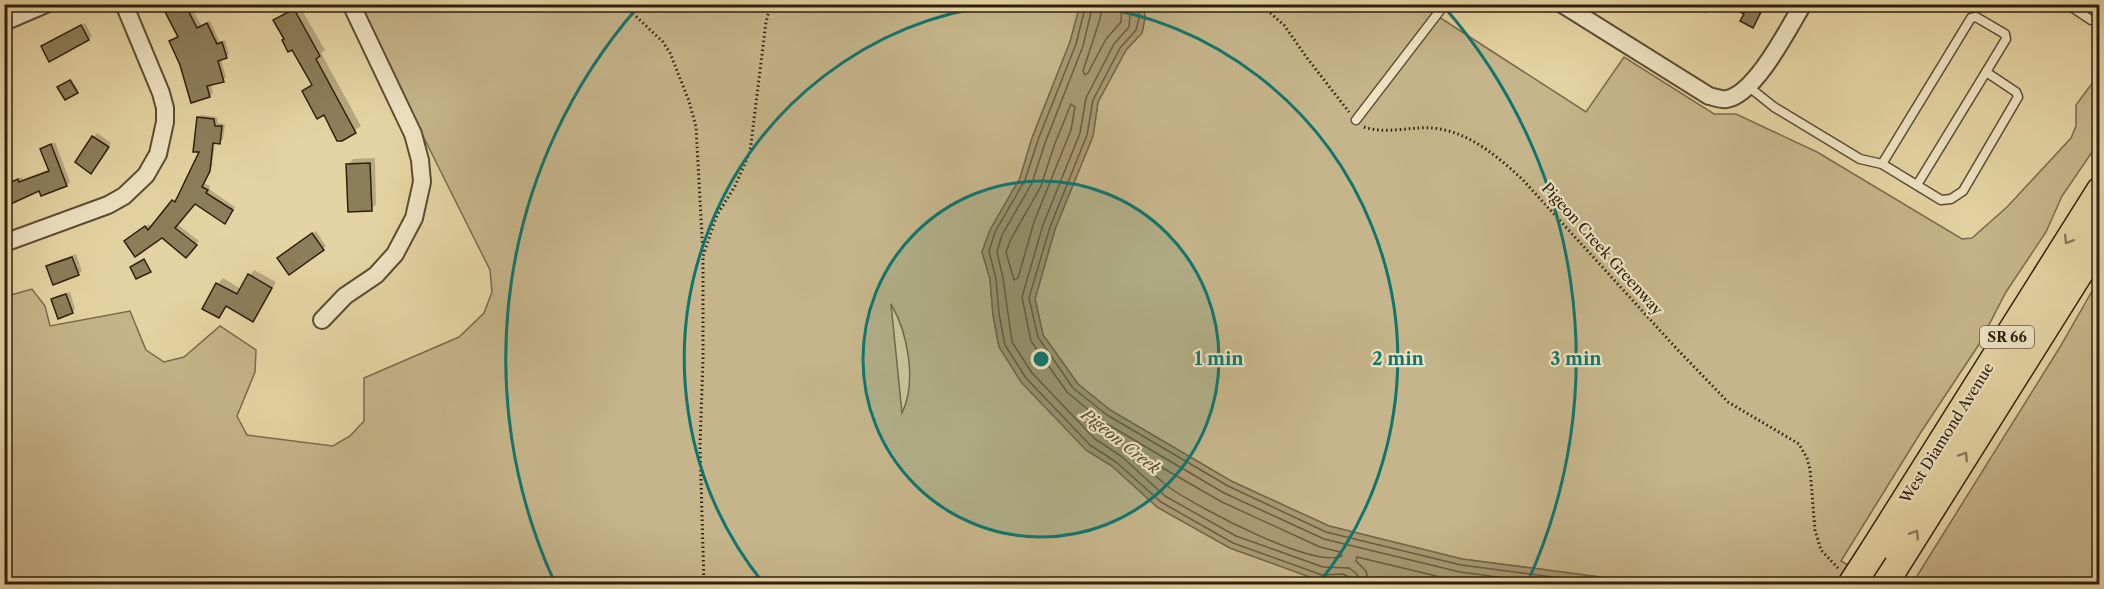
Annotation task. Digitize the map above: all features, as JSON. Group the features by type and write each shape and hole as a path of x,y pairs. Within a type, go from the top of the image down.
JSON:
{"main road":[{"name":"West Diamond Avenue","path":"1847,578 1874,549 2100,190"},
{"name":"West Diamond Avenue","path":"1890,574 2100,240"}],"street":[{"path":"4,22 46,4"},
{"path":"4,243 108,205 124,196 146,175 158,154 165,122 161,93 124,4"},
{"path":"322,320 345,296 376,275 395,254 414,218 422,182 420,160 413,134 351,4"},
{"path":"1562,4 1709,96 1727,99 1742,93 1749,87 1803,4"}],"lane":[{"path":"1356,120 1445,4"},
{"path":"2067,4 2091,20 2100,17"},
{"path":"1882,164 1971,18 1976,17 2005,34 2006,39 1917,185"},
{"path":"1749,87 1774,106 1860,159 1882,164 1941,200 1952,199 1962,191 2018,97 2016,92 1986,72"}],"path":[{"path":"436,4 440,8 446,8 451,4"},
{"path":"623,4 663,42 670,53 689,101 696,128 703,256 700,446 704,585"},
{"path":"703,256 717,215 735,186 750,152 766,22 771,4"},
{"path":"1260,4 1284,25 1356,120"},
{"name":"Pigeon Creek Greenway","path":"1356,120 1366,128 1377,130 1440,127 1458,133 1500,159 1523,180 1728,402 1799,444 1810,469 1815,530 1821,550 1847,578"}],"shaded area":[{"path":"357,4 1080,5 1070,42 1032,138 1020,178 990,230 982,252 990,279 999,347 1086,450 1112,466 1157,507 1230,548 1321,581 1343,580 1352,584 5,584 4,306 11,295 32,289 45,306 50,326 130,311 146,350 164,362 184,357 220,326 256,350 255,372 237,416 247,435 333,446 350,436 364,421 364,378 459,337 484,313 492,292 490,270","holes":["891,304 906,343 910,373 907,401 902,413"]},
{"path":"1144,5 1431,5 1428,10 1586,112 1624,57 1714,114 1736,114 1817,152 1962,239 1972,238 2007,207 2071,138 2076,126 2076,105 2099,74 2099,142 2062,196 2046,232 2006,292 1978,346 1921,432 1841,561 1881,584 1653,584 1462,559 1329,526 1231,481 1110,410 1078,384 1043,335 1035,299 1055,229 1093,136 1098,102 1126,50 1142,33 1145,18"},
{"path":"2099,279 2099,584 1912,584 2060,347"}],"water":[{"name":"Pigeon Creek","path":"1080,5 1144,5 1145,18 1142,33 1126,50 1098,102 1093,136 1055,229 1035,299 1043,335 1078,384 1110,410 1231,481 1329,526 1462,559 1653,584 1352,584 1343,580 1321,581 1230,548 1157,507 1112,466 1086,450 1021,382 999,347 990,279 982,252 990,230 1020,178 1032,138 1070,42"}],"building":[{"path":"161,4 185,4 197,28 207,23 217,44 222,42 227,58 218,61 224,82 207,86 210,97 191,103 180,65 169,41 178,37"},
{"path":"1726,4 1765,4 1753,28 1740,21 1744,14"},
{"path":"294,9 320,56 316,59 356,133 342,141 337,141 324,115 317,119 302,91 312,85 292,50 288,52 282,40 284,39 273,20"},
{"path":"81,25 89,40 49,62 41,46"},
{"path":"70,80 78,93 65,100 57,87"},
{"path":"197,117 214,119 215,126 222,126 220,144 213,143 210,171 202,187 208,190 206,193 233,210 225,224 195,204 175,228 197,245 186,258 162,238 135,257 124,241 145,226 148,230 172,200 175,202 199,152 193,152"},
{"path":"92,136 109,147 91,174 75,162"},
{"path":"51,144 67,186 41,196 39,191 4,207 4,185 49,171 40,149"},
{"path":"370,163 372,211 348,212 346,164"},
{"path":"312,233 324,250 289,275 277,258"},
{"path":"72,257 79,275 53,285 46,266"},
{"path":"144,259 151,272 136,279 130,267"},
{"path":"248,274 272,288 253,322 226,306 219,318 202,309 216,283 237,294"},
{"path":"66,294 73,313 58,319 51,299"}]}
